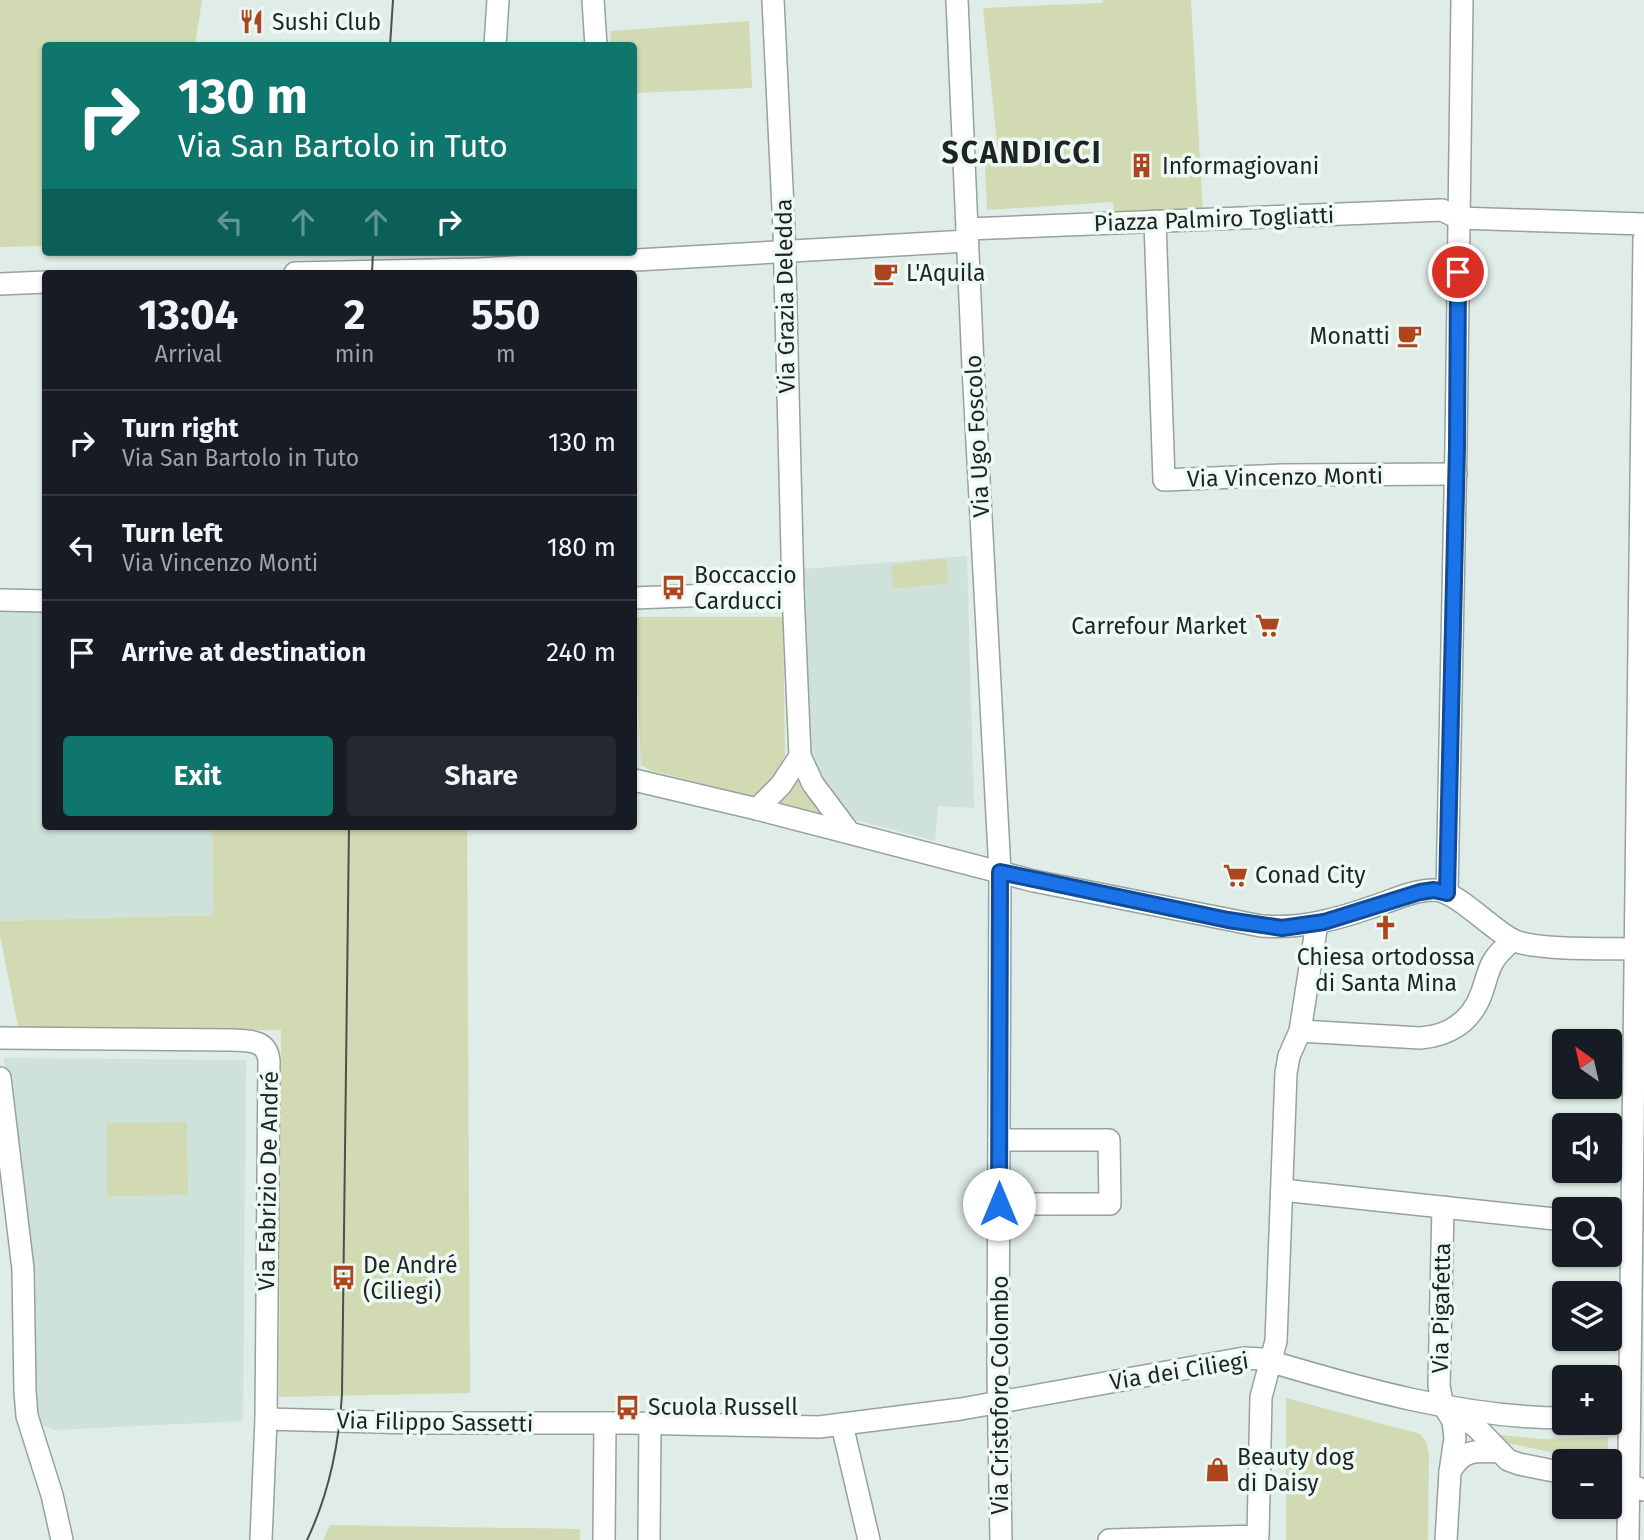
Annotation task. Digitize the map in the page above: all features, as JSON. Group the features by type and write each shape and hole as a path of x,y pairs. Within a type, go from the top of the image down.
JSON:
{"street":[{"path":"495,42 498,0"},
{"path":"593,0 596,42"},
{"name":"Via Grazia Deledda","path":"773,0 800,756"},
{"name":"Via Ugo Foscolo","path":"957,0 1000,872"},
{"path":"1447,893 1462,0"},
{"name":"Piazza Palmiro Togliatti","path":"364,270 607,262 784,252 1155,221 1442,210 1458,218 1644,224"},
{"name":"Via Vincenzo Monti","path":"1155,221 1164,480 1282,475 1455,474"},
{"path":"1622,1386 1632,1228 1640,948 1644,239"},
{"path":"0,284 42,282"},
{"path":"637,598 793,592"},
{"path":"0,600 42,601"},
{"path":"800,756 813,784 849,832"},
{"path":"757,808 781,785 800,756"},
{"path":"637,780 757,808 1000,872 1261,926 1282,928 1317,923 1434,890 1447,893 1513,940 1536,946 1640,948"},
{"name":"Via Cristoforo Colombo","path":"1000,872 1001,1540"},
{"name":"Via dei Ciliegi","path":"818,1427 999,1402 1235,1358 1270,1362 1276,1341 1286,1073 1289,1056 1300,1031 1317,923"},
{"path":"1300,1031 1420,1038 1450,1032 1475,1009 1494,960 1513,940"},
{"name":"Via Fabrizio De André","path":"0,1038 231,1040 250,1041 265,1046 270,1061 266,1419 261,1540"},
{"path":"0,1078 23,1269 27,1416 52,1495 62,1540"},
{"path":"999,1140 1108,1140 1110,1204 999,1204"},
{"path":"1282,1190 1552,1219"},
{"name":"Via Pigafetta","path":"1443,1207 1439,1385 1444,1408 1453,1421 1454,1431 1446,1540"},
{"path":"1622,1227 1632,1228"},
{"path":"1110,1540 1258,1536 1261,1397 1270,1362 1444,1408 1552,1418"},
{"path":"1444,1408 1468,1421 1494,1447 1518,1464 1552,1471"},
{"path":"1494,1447 1497,1426 1511,1416"},
{"name":"Via Filippo Sassetti","path":"266,1419 818,1427"},
{"path":"604,1540 605,1423"},
{"path":"649,1540 650,1423"},
{"path":"842,1425 869,1540"},
{"path":"1622,1435 1628,1485 1628,1540"},
{"path":"1450,1472 1462,1455 1494,1447"}],"shaded area":[{"path":"967,556 974,808 938,806 935,841 856,820 823,785 811,756 803,569"},
{"path":"0,611 42,612 42,830 212,830 215,915 0,921"},
{"path":"4,1058 246,1060 243,1421 54,1430 32,1420 22,1209"}],"green space":[{"path":"0,0 202,0 195,42 42,42 42,246 0,247"},
{"path":"1103,0 1191,0 1203,214 1114,219 1113,202 987,210 985,164 998,152 983,8 1102,3"},
{"path":"749,21 752,88 637,93 637,42 611,42 610,31"},
{"path":"946,558 949,583 893,589 891,565"},
{"path":"637,617 783,617 785,756 774,777 753,797 649,770 641,765"},
{"path":"797,779 827,818 777,803 788,794"},
{"path":"212,830 467,830 470,1393 279,1397 281,1030 19,1031 0,936 0,921 214,915"},
{"path":"187,1122 188,1195 107,1196 107,1123"},
{"path":"1286,1398 1420,1434 1429,1453 1428,1540 1286,1540"},
{"path":"1498,1436 1541,1439 1608,1437 1608,1449 1552,1449 1552,1452 1498,1441"},
{"path":"330,1525 580,1529 580,1540 323,1540"}],"tram line":[{"path":"390,42 393,0"},
{"path":"372,270 373,256"},
{"path":"307,1540 332,1469 342,1394 349,830"}],"place":[{"name":"Sushi Club","path":"252,22"},
{"name":"Informagiovani","path":"1142,166"},
{"name":"L'Aquila","path":"886,273"},
{"name":"Monatti","path":"1410,336"},
{"name":"Boccaccio Carducci","path":"674,588"},
{"name":"Carrefour Market","path":"1267,626"},
{"name":"Conad City","path":"1235,875"},
{"name":"Chiesa ortodossa di Santa Mina","path":"1386,927"},
{"name":"De André (Ciliegi)","path":"343,1278"},
{"name":"Scuola Russell","path":"628,1407"},
{"name":"Beauty dog di Daisy","path":"1217,1470"}],"district":[{"name":"SCANDICCI","path":"1022,153"}],"route":[{"path":"999,1204 1000,872 1228,920 1282,928 1324,922 1420,892 1434,890 1447,893 1458,272"}]}
